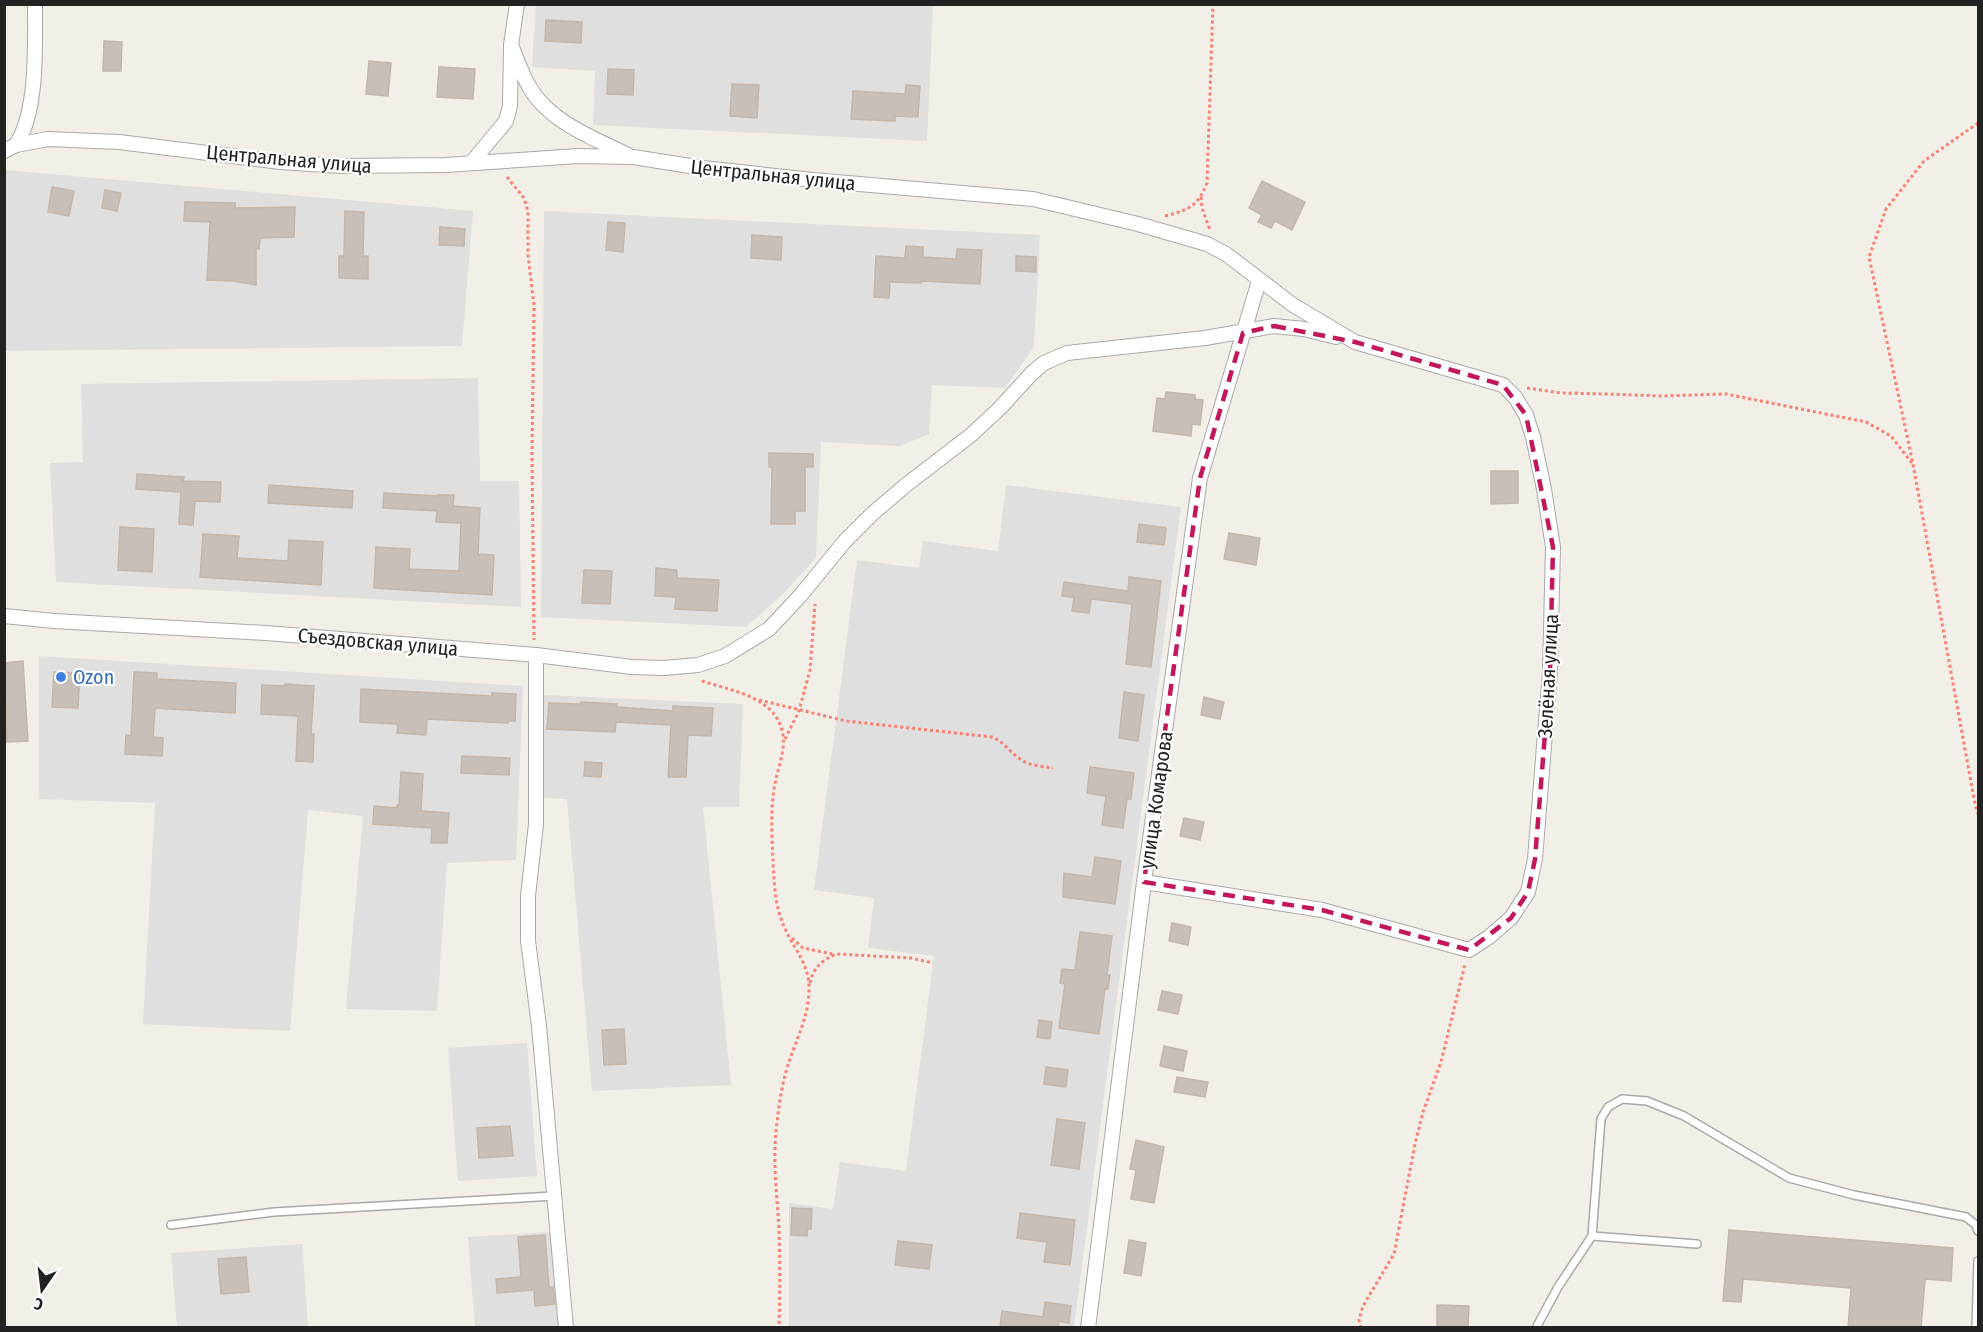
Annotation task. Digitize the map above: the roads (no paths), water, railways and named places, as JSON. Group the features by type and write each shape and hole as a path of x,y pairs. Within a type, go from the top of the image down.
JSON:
{"street":[{"path":"10,148 24,134 32,97 35,4"},
{"path":"472,162 506,121 510,106 511,45 517,4"},
{"path":"511,45 530,88 550,112 569,125 633,157"},
{"name":"Центральная улица","path":"10,148 48,139 119,142 280,162 402,167 578,156 633,157 703,168 813,180 1033,199 1138,224 1207,244 1226,254 1320,323 1355,342 1503,385"},
{"name":"улица Комарова","path":"1088,1328 1144,882 1200,478 1259,280"},
{"name":"Съездовская улица","path":"4,616 266,633 536,656 632,667 664,668 698,664 725,657 769,629 872,513 971,435 1044,363 1067,353 1243,333 1274,326 1304,329 1355,342"},
{"name":"Зелёная улица","path":"1144,882 1322,910 1469,950 1511,918 1528,892 1535,859 1550,671 1553,547 1533,437 1526,415 1515,397 1503,385"},
{"path":"536,656 536,824 528,896 528,941 539,1026 566,1328"}],"lane":[{"path":"1536,1328 1558,1287 1592,1236 1601,1119 1608,1107 1622,1099 1647,1101 1684,1116 1789,1178 1854,1195 1966,1217 1976,1225 1978,1231"},
{"path":"171,1225 274,1212 554,1196"},
{"path":"1592,1236 1697,1244"},
{"path":"1976,1328 1978,1261"}],"place":[{"name":"Ozon","path":"61,677"}]}
